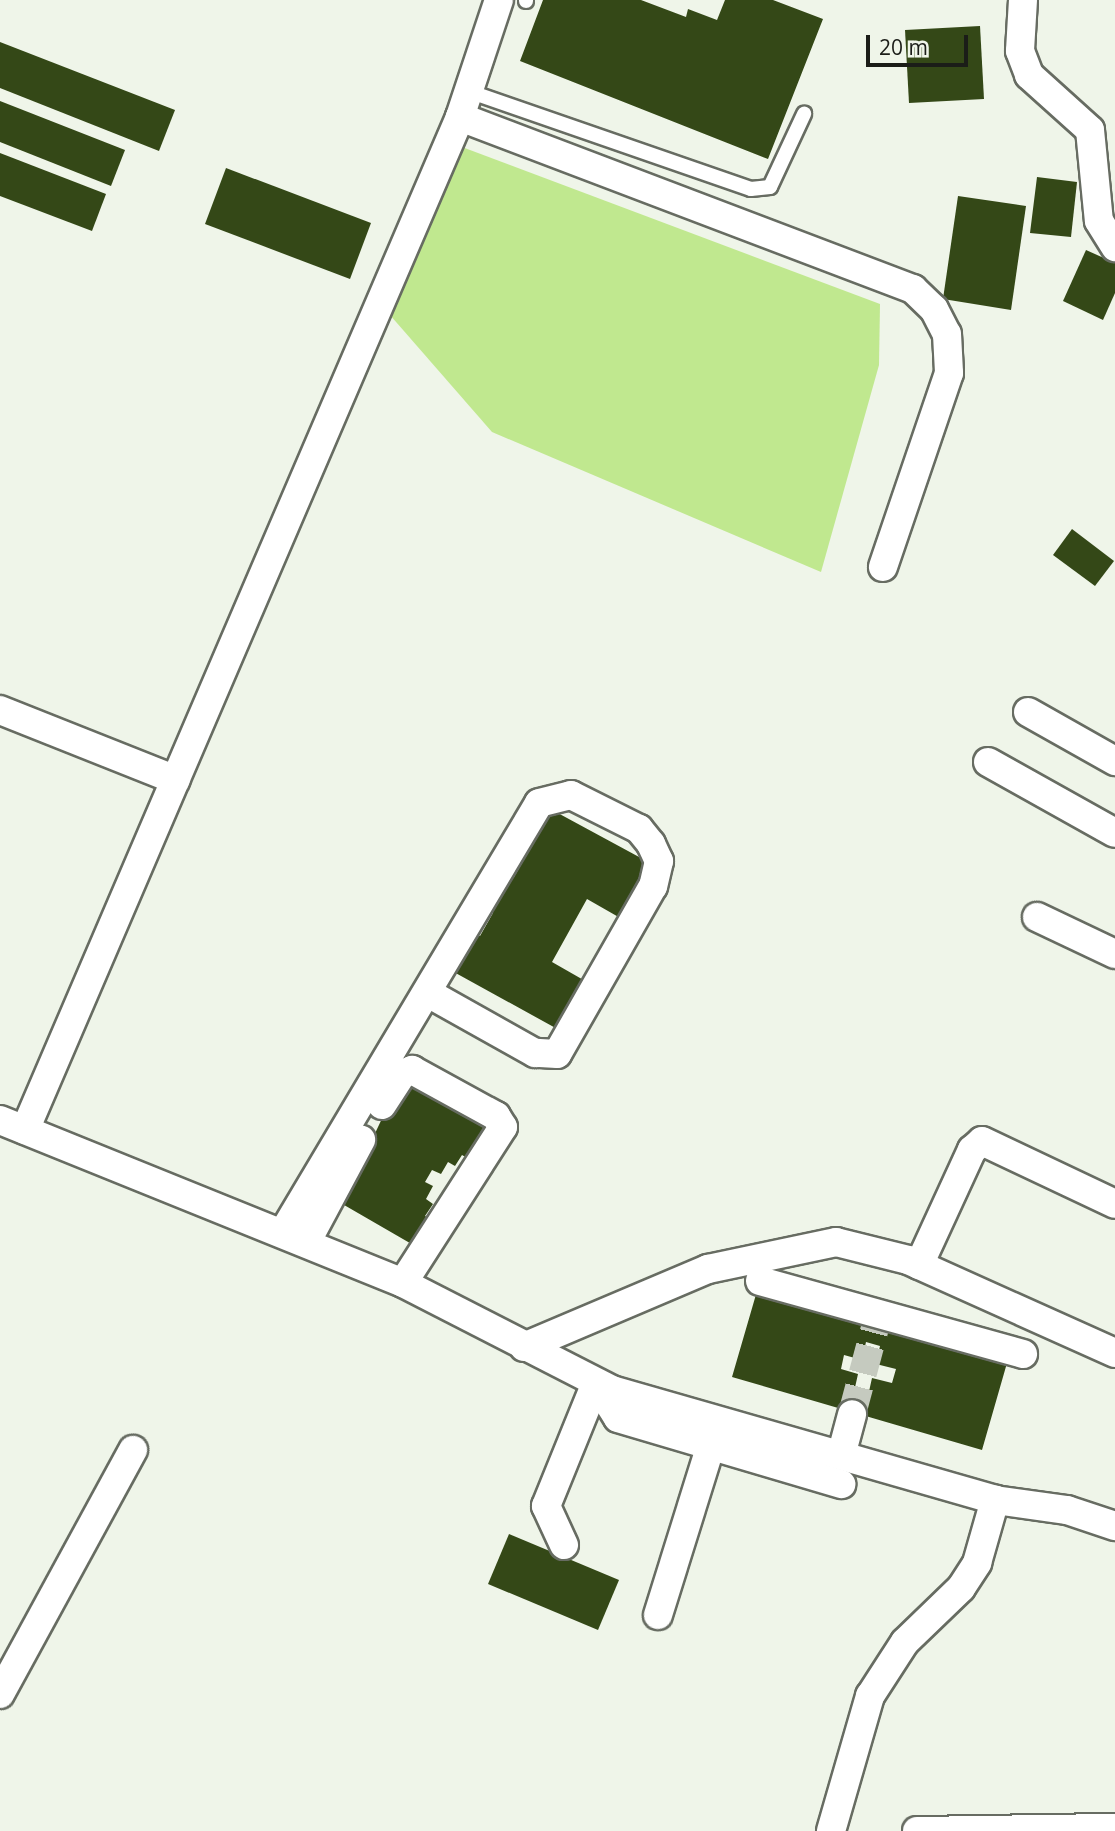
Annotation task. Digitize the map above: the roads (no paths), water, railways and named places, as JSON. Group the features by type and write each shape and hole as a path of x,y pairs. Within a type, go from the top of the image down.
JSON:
{"street":[{"path":"499,0 460,117 176,780 13,1125 295,1236 402,1283 596,1382 842,1452 995,1500 1067,1510 1115,1526"},
{"path":"1023,0 1020,51 1029,75 1090,130 1099,221 1115,247"},
{"path":"460,117 913,289 933,309 947,334 949,373 883,567"},
{"path":"0,710 176,780"},
{"path":"1028,712 1115,761"},
{"path":"988,762 1115,833"},
{"path":"295,1236 430,994 538,803 571,795 639,829 651,844 659,861 653,886 557,1054 536,1053 430,994"},
{"path":"1037,917 1115,954"},
{"path":"295,1236 402,1074 425,1073 496,1115 503,1128 402,1283"},
{"path":"919,1265 972,1150 982,1141 1115,1204"},
{"path":"524,1347 745,1258 836,1242 919,1265 1115,1353"},
{"path":"760,1282 878,1319 1023,1354"},
{"path":"596,1382 618,1418 841,1484"},
{"path":"564,1545 546,1506 596,1382"},
{"path":"842,1452 852,1414"},
{"path":"658,1615 711,1445"},
{"path":"0,1694 133,1450"},
{"path":"831,1831 870,1696 905,1642 961,1588 977,1563 995,1500"},
{"path":"917,1831 1115,1828"}],"lane":[{"path":"468,90 751,189 770,187 804,114"}],"tunnel":[{"path":"852,1414 876,1324"}]}
